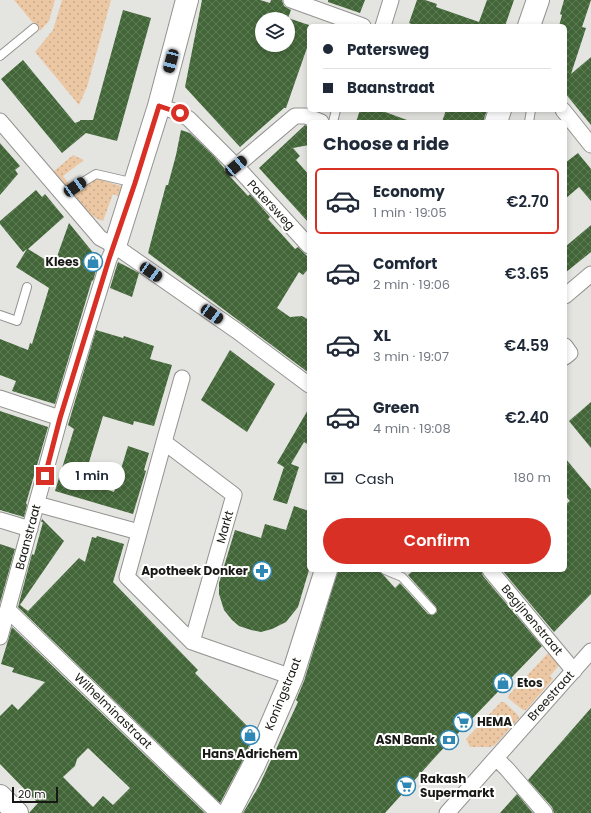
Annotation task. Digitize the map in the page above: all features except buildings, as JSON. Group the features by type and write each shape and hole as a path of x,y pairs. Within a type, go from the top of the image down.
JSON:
{"street":[{"name":"Baanstraat","path":"0,637 60,418 109,259 115,246 159,106 188,0"},
{"path":"291,0 357,24"},
{"path":"384,24 391,0"},
{"path":"530,24 538,0"},
{"name":"Patersweg","path":"159,106 180,113 189,119 236,166 307,244"},
{"path":"565,112 591,145"},
{"path":"236,166 295,116 306,116 316,120"},
{"path":"0,121 100,238 115,246 237,331 307,384"},
{"path":"567,294 591,274"},
{"path":"182,378 127,577 192,642 292,677"},
{"path":"0,398 60,418"},
{"name":"Markt","path":"164,442 234,495 192,642"},
{"path":"37,504 139,532"},
{"path":"0,520 30,529"},
{"name":"Koningstraat","path":"229,813 254,765 292,677 325,572"},
{"name":"Begijnenstraat","path":"492,572 574,671"},
{"name":"Wilhelminastraat","path":"8,610 218,813"},
{"name":"Breestraat","path":"447,813 591,651"},
{"path":"496,758 545,813"},
{"path":"0,796 17,813"}],"lane":[{"path":"0,56 34,28"},
{"path":"75,187 96,174 135,183"},
{"path":"0,315 17,321 27,287"},
{"path":"391,572 402,576 432,610"}],"shaded area":[{"path":"14,0 55,0 49,21 40,31"},
{"path":"62,0 111,0 87,87 79,105 35,52 53,30"},
{"path":"73,155 84,160 63,176 76,193 88,182 98,179 121,186 122,189 120,197 113,194 103,221 90,214 69,193 53,172"},
{"path":"549,652 561,663 550,676 553,679 526,710 523,710 508,698 508,696"},
{"path":"501,702 504,702 518,715 519,718 495,745 490,747 470,747 466,739"}],"place":[{"name":"Klees","path":"93,262"},
{"name":"Apotheek Donker","path":"262,571"},
{"name":"Etos","path":"503,683"},
{"name":"HEMA","path":"463,722"},
{"name":"Hans Adrichem","path":"250,735"},
{"name":"ASN Bank","path":"449,740"},
{"name":"Rakash Supermarkt","path":"406,786"}],"route":[{"path":"45,476 60,418 109,259 115,246 159,106 180,113"}]}
